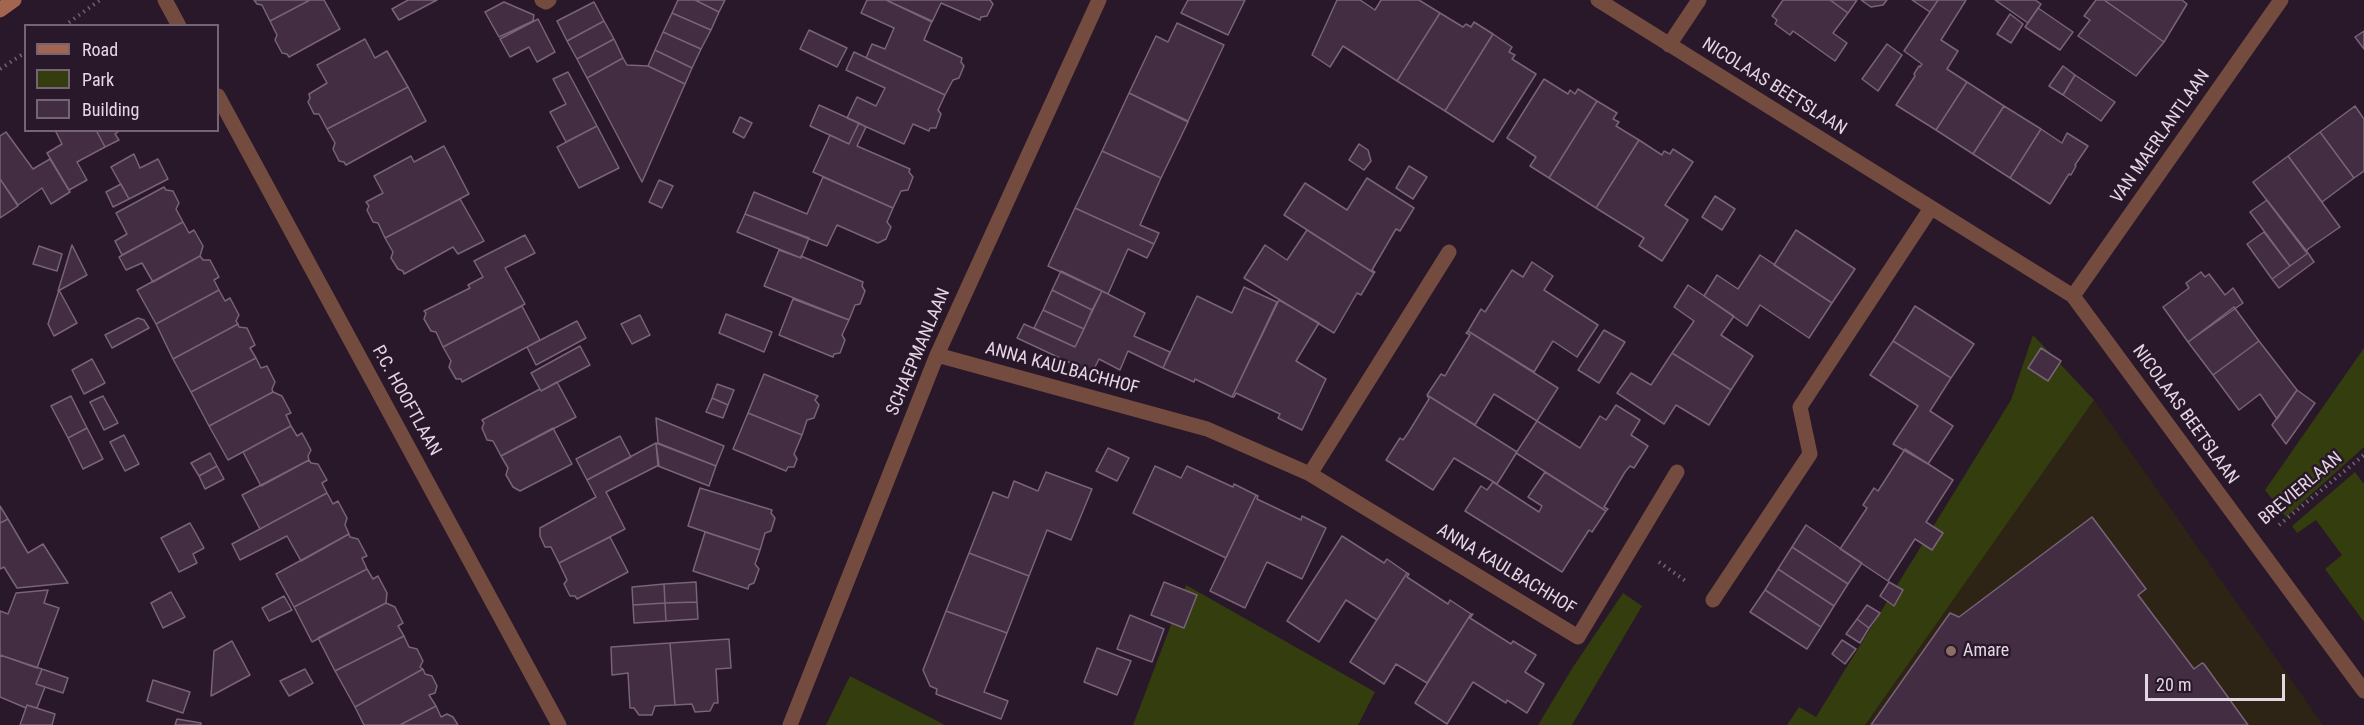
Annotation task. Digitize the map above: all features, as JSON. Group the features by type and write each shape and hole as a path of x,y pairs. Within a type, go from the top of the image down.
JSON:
{"main road":[{"path":"0,10 14,0"}],"street":[{"path":"165,0 178,24"},
{"path":"542,0 546,2 549,0"},
{"name":"SCHAEPMANLAAN","path":"790,725 937,355 1099,0"},
{"name":"NICOLAAS BEETSLAAN","path":"1598,0 2073,296 2364,691"},
{"path":"1669,45 1699,0"},
{"name":"VAN MAERLANTLAAN","path":"2073,296 2281,0"},
{"name":"P.C. HOOFTLAAN","path":"219,98 560,725"},
{"path":"1713,600 1810,454 1800,407 1931,208"},
{"path":"1310,474 1449,252"},
{"name":"ANNA KAULBACHHOF","path":"937,355 1207,429 1310,474 1578,637 1677,471"}],"path":[{"path":"67,24 100,0"},
{"path":"0,69 24,53"},
{"name":"BREVIERLAAN","path":"2256,545 2364,454"},
{"path":"1634,545 1713,600"}],"shaded area":[{"path":"2094,400 2323,725 1865,725"}],"green space":[{"path":"2033,335 2094,400 1865,725 1787,725 1799,707 1816,717 2011,400"},
{"path":"2364,348 2364,447 2286,517 2265,490"},
{"path":"2355,472 2364,484 2364,622 2325,569 2342,555 2316,520 2297,533 2292,526"},
{"path":"1186,585 1375,692 1358,725 1133,725"},
{"path":"1623,593 1642,606 1572,725 1538,725 1573,667"},
{"path":"850,676 945,725 826,725"}],"building":[{"path":"254,0 310,0 270,21 262,5 257,4"},
{"path":"310,0 324,0 340,29 289,57 282,53 275,40 277,35 270,21"},
{"path":"408,0 437,0 399,20 392,9"},
{"path":"678,0 695,0 719,12 711,30 672,13"},
{"path":"695,0 725,0 719,12"},
{"path":"867,0 886,0 932,21 924,40 962,58 961,62 964,66 959,78 953,80 945,95 866,58 872,44 885,49 894,28 861,13"},
{"path":"886,0 990,0 993,4 987,16 981,17 980,20 941,3 932,22"},
{"path":"1188,0 1245,0 1228,35 1181,13"},
{"path":"1337,0 1360,0 1375,10 1381,0 1419,0 1440,13 1397,81 1343,46 1330,67 1312,55"},
{"path":"1783,0 1830,0 1848,13 1833,33 1847,43 1835,61 1793,31 1790,35 1775,24 1777,20 1772,16"},
{"path":"1830,0 1857,0 1848,13"},
{"path":"1861,0 1887,0 1883,5 1871,7"},
{"path":"1912,0 1938,0 1930,12"},
{"path":"1938,0 1966,0 1941,40 1958,51 1947,69 1967,82 1936,130 1896,105 1922,64 1904,51"},
{"path":"1995,0 2035,0 2041,4 2028,23"},
{"path":"2096,0 2104,0 2164,42 2136,76 2078,36 2090,20 2084,16"},
{"path":"2104,0 2182,0 2187,4 2164,42"},
{"path":"504,2 534,15 533,21 499,37 485,12"},
{"path":"594,2 604,21 567,41 557,21"},
{"path":"2038,8 2073,32 2060,50 2025,27"},
{"path":"672,13 711,30 701,49 663,32"},
{"path":"1440,13 1463,27 1466,24 1471,27 1474,22 1493,34 1445,111 1397,81"},
{"path":"2010,14 2023,24 2011,43 1997,34"},
{"path":"538,19 555,52 537,62 529,47 510,57 500,39"},
{"path":"604,21 614,39 577,59 567,41"},
{"path":"1177,23 1224,45 1188,121 1129,93 1156,36 1168,42"},
{"path":"809,30 847,48 837,67 800,49"},
{"path":"2364,31 2364,49 2355,37"},
{"path":"663,32 701,49 692,68 655,50"},
{"path":"1493,34 1512,47 1509,52 1515,55 1512,59 1536,74 1493,142 1445,111"},
{"path":"365,39 375,58 387,51 408,87 327,129 319,114 314,114 308,102 309,94 327,83 317,65"},
{"path":"614,39 623,58 587,78 577,59"},
{"path":"1887,44 1902,55 1878,91 1862,79"},
{"path":"655,50 692,68 685,84 648,66"},
{"path":"854,52 945,95 938,110 941,114 936,128 930,128 929,131 913,124 904,144 847,118 857,97 876,106 885,88 846,70"},
{"path":"623,58 627,65 648,66 685,84 642,182 587,78"},
{"path":"2063,66 2075,75 2063,95 2049,86"},
{"path":"568,72 597,126 566,142 550,112 566,104 553,79"},
{"path":"2075,75 2115,102 2101,121 2063,95"},
{"path":"1544,79 1568,94 1570,90 1575,94 1578,89 1597,101 1549,178 1530,166 1536,157 1507,138"},
{"path":"1967,82 2004,106 1973,154 1936,130"},
{"path":"408,87 426,121 346,165 339,161 333,149 335,143 327,129"},
{"path":"1129,93 1188,122 1161,178 1102,151"},
{"path":"1597,101 1617,113 1613,119 1619,122 1616,126 1639,140 1596,208 1549,178"},
{"path":"819,105 859,123 849,144 810,126"},
{"path":"2004,106 2041,129 2010,178 1973,154"},
{"path":"2355,106 2364,119 2364,171 2354,178 2320,132"},
{"path":"740,117 752,123 744,138 733,132"},
{"path":"859,123 866,127 857,146 910,169 909,172 913,177 908,190 901,191 893,208 813,172 830,135 849,144"},
{"path":"597,126 619,168 579,188 557,147"},
{"path":"2041,129 2062,143 2067,133 2088,146 2050,204 2010,178"},
{"path":"6,132 33,169 50,159 70,192 51,204 42,188 18,205 0,179 0,136"},
{"path":"56,132 97,132 105,147 77,162 87,180 69,190 47,153 62,144"},
{"path":"97,132 118,132 115,134 119,140 105,147"},
{"path":"2320,132 2354,178 2322,202 2288,156"},
{"path":"1639,140 1662,155 1664,151 1670,154 1673,149 1693,162 1665,205 1688,220 1662,261 1639,246 1644,238 1596,208"},
{"path":"1359,144 1368,150 1371,161 1364,170 1349,160"},
{"path":"444,146 469,194 385,238 378,223 373,222 367,210 369,206 366,202 383,193 374,176 411,156 414,162"},
{"path":"1102,151 1161,178 1140,225 1159,233 1154,244 1075,208"},
{"path":"134,154 140,168 158,159 168,179 129,199 111,167"},
{"path":"2288,156 2340,227 2306,252 2253,182"},
{"path":"1409,166 1427,177 1413,199 1396,188"},
{"path":"823,177 893,208 887,222 891,227 886,239 878,243 837,225 827,246 745,214 754,192 807,214"},
{"path":"1367,178 1414,208 1400,231 1396,229 1372,270 1374,273 1284,215 1305,183 1347,210"},
{"path":"0,179 18,206 0,218"},
{"path":"659,180 673,186 662,208 649,202"},
{"path":"121,184 129,199 113,207 106,192"},
{"path":"164,187 166,190 173,191 179,203 176,209 183,222 122,255 115,241 127,234 116,213"},
{"path":"1715,196 1735,209 1722,230 1702,217"},
{"path":"460,199 484,241 458,254 453,247 404,274 391,258 393,252 385,238"},
{"path":"2267,200 2308,253 2290,266 2250,212"},
{"path":"1075,208 1154,244 1147,258 1128,249 1108,294 1048,266"},
{"path":"745,214 809,238 801,258 737,232"},
{"path":"183,222 189,233 194,230 203,246 200,256 153,282 142,263 126,270 119,257"},
{"path":"1307,230 1374,273 1361,295 1357,293 1334,333 1244,278 1265,245 1287,260"},
{"path":"1796,230 1855,269 1832,303 1774,265"},
{"path":"2264,232 2290,266 2272,279 2247,244"},
{"path":"525,235 535,253 505,268 525,304 443,347 436,332 431,331 424,319 426,313 424,311 470,288 468,285 483,277 474,261"},
{"path":"72,245 87,275 58,291"},
{"path":"39,246 62,254 57,271 33,264"},
{"path":"779,250 801,258 801,256 863,282 862,286 865,291 860,304 855,305 849,320 764,286"},
{"path":"2308,253 2314,262 2279,288 2272,279"},
{"path":"1760,255 1832,303 1809,338 1760,305 1747,326 1704,296 1717,275 1738,289"},
{"path":"200,256 203,260 210,260 219,277 214,280 219,290 156,324 137,290"},
{"path":"1532,262 1553,276 1544,290 1598,325 1577,357 1553,341 1534,372 1468,331 1481,309 1485,312 1512,270 1523,277"},
{"path":"1061,271 1102,291 1092,310 1052,290"},
{"path":"2201,272 2205,277 2209,274 2225,295 2233,288 2243,303 2188,342 2163,307 2189,288 2186,283"},
{"path":"1688,285 1734,316 1721,335 1753,356 1731,390 1672,353 1694,321 1674,307"},
{"path":"1244,287 1277,302 1232,397 1195,379 1194,382 1163,368 1197,296 1232,313"},
{"path":"59,290 77,323 54,336 48,324"},
{"path":"219,290 225,301 230,298 239,315 236,321 238,324 173,359 156,324"},
{"path":"1052,290 1092,310 1084,329 1043,310"},
{"path":"1102,291 1145,313 1134,336 1170,352 1163,368 1128,351 1120,370 1099,359 1092,373 1017,338 1024,324 1075,347"},
{"path":"793,299 849,320 842,335 845,340 840,353 834,354 833,357 779,335"},
{"path":"1279,300 1319,323 1296,361 1326,379 1302,430 1278,418 1280,414 1236,393 1232,397"},
{"path":"522,306 540,340 462,382 461,379 456,379 449,367 451,361 443,347"},
{"path":"1915,306 1974,344 1951,378 1893,341"},
{"path":"2234,307 2259,341 2213,375 2188,342"},
{"path":"1043,310 1084,329 1075,347 1034,328"},
{"path":"726,314 772,332 764,352 719,333"},
{"path":"640,315 650,335 632,344 621,324"},
{"path":"138,318 144,320 149,328 112,348 105,335"},
{"path":"577,321 586,338 536,365 527,347"},
{"path":"238,324 239,327 247,328 255,345 250,348 256,358 191,392 173,359"},
{"path":"1604,330 1625,342 1599,383 1578,370"},
{"path":"1468,331 1558,388 1537,421 1494,394 1475,425 1427,395 1441,374 1445,376 1470,335 1466,333"},
{"path":"1893,341 1951,378 1930,411 1953,426 1928,464 1893,444 1918,406 1870,375"},
{"path":"2259,341 2297,390 2277,419 2260,394 2239,410 2213,375"},
{"path":"580,346 590,365 541,391 531,373"},
{"path":"2041,348 2061,361 2048,381 2028,368"},
{"path":"1672,353 1731,390 1709,425 1676,405 1664,424 1617,393 1631,373 1651,385"},
{"path":"256,358 261,368 267,366 275,382 273,392 209,426 191,392"},
{"path":"92,359 105,383 84,394 72,370"},
{"path":"764,374 818,396 815,400 819,405 814,418 807,420 802,435 748,413"},
{"path":"557,382 576,417 501,456 493,441 487,440 482,428 484,423 482,420"},
{"path":"717,384 734,390 728,405 712,398"},
{"path":"2297,390 2315,403 2286,444 2272,425"},
{"path":"273,392 282,396 291,413 286,415 291,426 228,460 209,426"},
{"path":"1427,395 1517,452 1497,484 1454,458 1433,490 1386,460 1400,438 1403,440 1408,433 1429,399"},
{"path":"71,396 87,428 68,438 51,406"},
{"path":"103,396 118,423 104,430 90,402"},
{"path":"712,398 728,405 723,418 706,412"},
{"path":"1616,405 1640,420 1631,435 1648,446 1634,468 1630,466 1625,472 1604,507 1608,509 1606,511 1516,453 1537,421 1580,448 1600,416 1606,420"},
{"path":"748,413 802,435 794,454 797,459 794,467 788,467 786,471 733,449"},
{"path":"656,418 724,446 716,466 658,443"},
{"path":"291,426 297,436 302,433 311,450 309,460 261,486 243,452"},
{"path":"87,428 103,459 83,469 68,438"},
{"path":"553,428 572,464 520,491 513,487 506,475 508,468 501,456"},
{"path":"124,435 139,464 125,471 110,442"},
{"path":"620,436 631,457 587,480 576,459"},
{"path":"656,443 659,465 606,492 625,529 559,563 551,547 545,547 540,536 540,528 596,497 587,480"},
{"path":"656,443 716,466 709,486 658,466"},
{"path":"1108,448 1129,458 1117,481 1096,471"},
{"path":"1905,449 1953,480 1926,522 1943,533 1932,550 1915,539 1888,581 1840,549 1867,508 1863,505 1874,488 1878,491"},
{"path":"210,453 217,466 199,476 191,463"},
{"path":"309,460 311,463 318,464 327,480 322,483 327,493 260,529 242,495"},
{"path":"217,466 224,479 205,489 199,476"},
{"path":"1155,466 1181,478 1187,466 1256,495 1226,558 1133,513"},
{"path":"1046,472 1092,489 1071,540 1047,530 1029,576 969,553 993,492 1008,498 1014,481 1038,491"},
{"path":"1545,472 1606,511 1592,532 1589,530 1562,572 1465,511 1481,486 1487,490 1493,482 1539,512 1542,506 1528,497"},
{"path":"700,488 772,510 771,513 775,518 771,531 765,533 760,550 688,526"},
{"path":"327,493 333,504 338,501 347,518 345,525 349,534 301,561 287,536 240,560 232,544"},
{"path":"1256,495 1257,499 1301,520 1302,516 1326,528 1302,579 1267,562 1245,608 1210,591"},
{"path":"0,506 8,519 0,523"},
{"path":"2092,517 2146,589 2138,595 2194,669 2204,664 2248,725 1871,725 1950,613 1959,617"},
{"path":"8,519 28,553 43,544 68,583 17,588 4,567 0,569 0,523"},
{"path":"190,523 204,548 193,554 197,563 179,572 161,538"},
{"path":"1806,525 1862,563 1848,584 1792,547"},
{"path":"705,532 760,550 755,564 759,569 754,583 749,585 748,589 693,571"},
{"path":"349,534 350,537 358,539 367,556 362,558 367,569 294,607 276,574"},
{"path":"1342,536 1384,563 1387,559 1407,573 1377,620 1346,600 1319,642 1287,621"},
{"path":"610,537 628,572 577,599 575,596 570,596 564,584 567,580 559,563"},
{"path":"1792,547 1848,584 1834,606 1778,569"},
{"path":"969,553 1029,576 1007,633 946,611"},
{"path":"367,569 373,579 378,576 387,593 386,603 312,642 294,607"},
{"path":"1778,569 1834,606 1821,627 1765,590"},
{"path":"1407,573 1409,574 1407,577 1448,604 1450,600 1471,614 1427,683 1396,664 1384,684 1350,662"},
{"path":"696,582 697,602 665,603 664,584"},
{"path":"1164,582 1197,595 1184,628 1151,615"},
{"path":"1889,582 1903,590 1894,606 1880,596"},
{"path":"664,584 665,603 633,605 632,587"},
{"path":"48,590 44,603 59,608 37,668 0,655 0,611 8,614 16,593"},
{"path":"1765,590 1821,627 1807,649 1750,612"},
{"path":"171,592 185,617 163,628 151,603"},
{"path":"284,596 292,610 269,621 262,608"},
{"path":"697,602 698,619 666,621 665,603"},
{"path":"386,603 395,607 403,623 398,626 404,636 335,671 318,638"},
{"path":"665,603 666,621 634,623 633,605"},
{"path":"1867,605 1880,613 1869,628 1857,619"},
{"path":"946,611 1007,633 984,692 1008,701 1001,719 936,694 937,689 930,686 923,670"},
{"path":"1471,614 1473,614 1470,618 1511,644 1513,641 1536,655 1525,672 1544,684 1527,713 1473,682 1447,724 1415,703"},
{"path":"1130,615 1164,629 1152,662 1117,649"},
{"path":"1857,619 1869,628 1860,643 1846,634"},
{"path":"404,636 409,647 417,649 423,661 420,667 423,669 355,707 335,671"},
{"path":"729,639 731,668 716,669 718,703 714,703 710,711 695,712 692,704 675,705 670,643"},
{"path":"1842,640 1856,649 1845,664 1832,654"},
{"path":"232,641 250,675 211,696 214,651"},
{"path":"670,643 675,705 655,706 652,715 639,715 634,708 630,708 628,673 612,675 611,647"},
{"path":"1097,648 1131,661 1117,695 1084,682"},
{"path":"0,655 42,669 36,684 45,687 37,708 27,705 26,708 0,697"},
{"path":"42,669 68,678 63,693 36,684"},
{"path":"305,669 313,683 289,696 280,681"},
{"path":"423,669 425,674 432,676 437,686 435,693 429,695 436,706 400,725 364,725 355,707"},
{"path":"153,680 190,692 183,713 147,701"},
{"path":"27,705 55,714 52,725 20,725"},
{"path":"436,706 441,717 447,714 453,717 458,725 400,725"},
{"path":"177,719 201,723 201,725 175,725"}],"place":[{"name":"Amare","path":"1951,651"}]}
